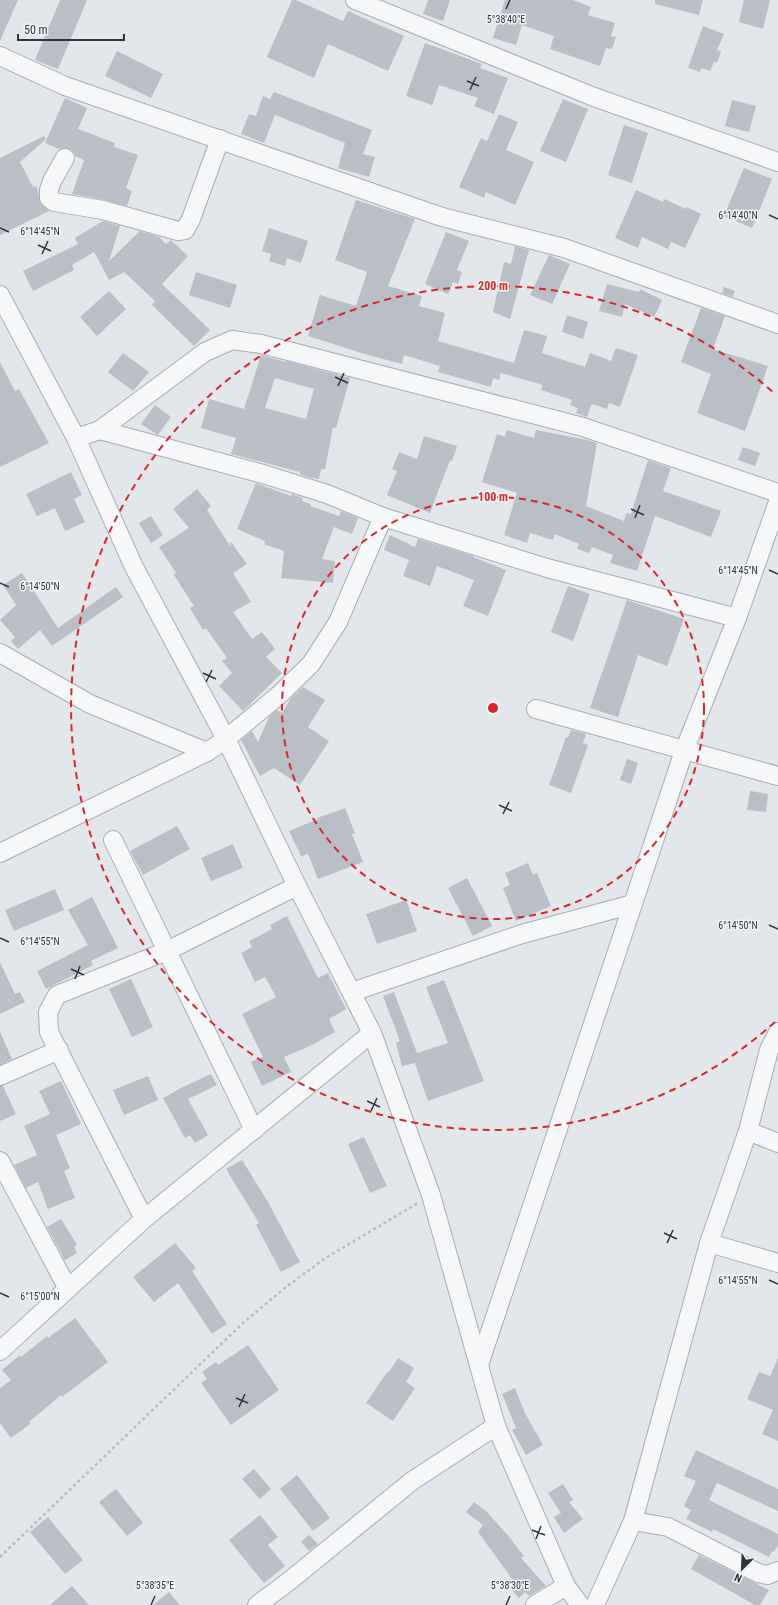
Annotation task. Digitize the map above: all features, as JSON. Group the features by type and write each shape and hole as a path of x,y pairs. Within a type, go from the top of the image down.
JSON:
{"street":[{"path":"356,0 594,97 778,162"},
{"path":"0,56 65,86 442,217 564,248 778,324"},
{"path":"65,158 49,190 49,198 54,202 103,210 178,231 185,230 191,220 220,139"},
{"path":"1,301 76,438 134,567 226,739 297,886 372,1033 431,1195 496,1426 566,1586 580,1605"},
{"path":"76,438 100,430 204,352 232,340 261,344 583,427 778,494"},
{"path":"100,430 263,474 327,494 383,517 547,568 737,618"},
{"path":"479,1365 684,751 737,618 778,502"},
{"path":"0,853 207,752 226,739 279,695 311,664 338,622 383,517"},
{"path":"0,653 90,704 207,752"},
{"path":"536,709 778,776"},
{"path":"113,840 254,1130"},
{"path":"144,1219 49,1032 48,1012 57,995 167,952 297,886"},
{"path":"352,992 522,934 633,904"},
{"path":"595,1605 633,1521 709,1243 748,1131 769,1050 778,1032"},
{"path":"0,1351 144,1219 372,1033"},
{"path":"0,1076 59,1050"},
{"path":"748,1131 778,1143"},
{"path":"0,1161 68,1289"},
{"path":"709,1243 778,1263"},
{"path":"257,1605 288,1582 412,1481 496,1426"},
{"path":"633,1521 668,1527 758,1573 767,1575 778,1570"},
{"path":"535,1605 566,1586"}],"path":[{"path":"0,1557 244,1322 286,1286 324,1259 431,1195"}],"building":[{"path":"0,0 18,0 0,41"},
{"path":"60,0 87,0 58,69 35,60"},
{"path":"292,0 296,0 343,21 348,11 404,36 388,71 328,44 314,78 267,57"},
{"path":"428,0 450,0 443,21 423,14"},
{"path":"505,0 573,0 591,7 588,15 615,23 611,36 616,37 612,49 606,48 600,66 550,49 554,36 522,25 516,45 493,38"},
{"path":"655,0 703,0 699,15 655,4"},
{"path":"744,0 770,0 763,29 739,22"},
{"path":"703,26 724,34 717,50 721,52 717,63 714,62 710,71 702,68 700,72 688,68"},
{"path":"425,43 482,64 480,68 508,78 494,114 474,106 478,98 439,85 432,105 406,96"},
{"path":"117,51 163,74 151,98 105,76"},
{"path":"274,92 372,130 363,154 375,157 369,177 338,168 345,143 275,115 264,143 241,134 249,114 256,116 263,96 270,99"},
{"path":"65,98 87,108 78,129 115,143 114,147 138,155 126,188 132,191 127,206 72,194 84,160 75,156 74,152 70,149 59,149 45,143"},
{"path":"563,99 588,109 566,162 540,151"},
{"path":"732,100 756,106 749,132 725,126"},
{"path":"499,114 518,122 506,150 534,162 515,205 486,192 484,198 459,187 481,138 487,141"},
{"path":"624,125 648,133 632,183 608,175"},
{"path":"44,136 46,139 20,162 33,187 36,186 40,203 49,211 0,235 0,158"},
{"path":"744,168 772,179 752,228 724,216"},
{"path":"636,190 663,202 664,199 686,209 687,207 701,214 685,248 671,242 668,249 642,237 638,248 615,238"},
{"path":"356,200 415,219 388,286 422,296 419,306 445,313 438,341 514,363 524,330 547,336 542,353 585,367 590,353 611,361 616,348 638,355 620,407 609,403 607,409 592,404 587,417 576,413 578,408 570,405 572,400 541,390 543,385 501,373 499,380 493,378 491,387 438,372 440,366 404,355 402,364 308,336 320,295 356,306 367,272 335,260"},
{"path":"103,221 120,226 109,261 140,231 159,237 166,244 171,240 188,256 162,284 210,330 194,346 152,305 155,301 124,272 109,280 94,252 72,265 74,270 33,291 23,271 78,244 75,238"},
{"path":"269,228 308,241 301,263 287,258 285,266 269,261 271,254 262,251"},
{"path":"446,232 469,241 457,270 462,272 458,284 453,282 448,294 425,284"},
{"path":"515,246 529,250 510,319 493,312 504,262 511,264"},
{"path":"549,255 570,264 552,304 530,295"},
{"path":"196,272 237,285 230,308 189,295"},
{"path":"607,284 639,292 640,289 662,300 654,317 625,304 622,317 599,311"},
{"path":"724,287 735,291 733,297 722,293"},
{"path":"109,291 126,309 97,336 80,317"},
{"path":"701,308 725,316 713,349 768,366 745,431 697,413 711,374 681,362"},
{"path":"567,315 588,322 583,339 562,332"},
{"path":"123,353 149,372 133,391 108,372"},
{"path":"261,355 350,378 336,428 333,427 325,469 321,469 319,479 300,474 300,472 231,454 236,438 201,428 209,399 244,409","holes":["275,378 314,389 306,419 265,408"]},
{"path":"0,362 15,391 19,389 49,443 0,467"},
{"path":"155,405 171,417 158,435 141,424"},
{"path":"507,430 534,438 536,430 597,443 586,506 624,521 626,513 631,514 648,460 671,468 663,491 721,511 711,537 655,516 637,571 610,563 613,555 592,547 589,553 577,549 579,544 555,534 553,540 530,533 527,543 504,535 517,493 482,482 497,434 505,437"},
{"path":"424,436 457,446 452,461 450,460 430,513 387,495 397,471 392,469 399,452 417,459"},
{"path":"743,447 760,453 755,466 738,460"},
{"path":"71,472 82,495 74,499 85,522 65,531 55,508 37,516 26,494"},
{"path":"256,483 291,496 292,494 303,498 302,501 311,504 310,506 339,516 341,511 358,518 352,534 334,527 322,559 335,561 333,583 281,578 284,551 264,544 265,541 237,529"},
{"path":"197,489 211,506 207,510 230,546 231,542 247,564 233,573 251,602 233,612 252,639 262,632 275,649 266,657 282,673 243,711 219,686 232,673 222,661 227,658 206,628 203,630 190,608 194,606 174,575 176,573 159,547 189,528 173,509"},
{"path":"151,516 163,535 151,543 139,523"},
{"path":"390,535 415,547 418,539 474,556 473,557 506,570 488,616 463,606 474,580 437,566 430,586 403,576 409,560 384,550"},
{"path":"22,573 58,628 116,587 123,597 52,646 40,630 18,649 11,641 15,637 0,620 16,605 3,585"},
{"path":"568,586 590,594 573,641 551,632"},
{"path":"627,600 684,619 667,666 638,655 618,717 590,708"},
{"path":"303,687 325,700 308,727 329,741 300,785 274,768 260,776 241,740 252,731 258,742 269,717 277,710 282,713 291,698"},
{"path":"571,730 586,734 583,743 588,745 571,793 549,785 566,737 568,738"},
{"path":"627,759 638,763 631,784 620,780"},
{"path":"750,791 768,794 766,812 747,810"},
{"path":"345,808 355,833 352,834 363,862 318,879 308,854 301,856 289,831 318,819 317,818"},
{"path":"177,826 190,849 143,875 130,851"},
{"path":"233,844 243,868 211,881 201,858"},
{"path":"528,863 533,875 537,873 551,906 516,921 503,888 510,885 505,873"},
{"path":"467,878 492,926 473,936 448,888"},
{"path":"55,889 64,910 14,931 5,910"},
{"path":"92,897 118,948 91,961 93,965 46,989 37,971 88,945 68,910"},
{"path":"406,900 417,931 377,944 366,914"},
{"path":"287,916 318,978 328,973 346,1009 329,1019 335,1032 310,1046 284,1057 291,1072 262,1086 251,1062 263,1057 242,1014 276,997 265,977 255,982 241,953 252,947 249,941 272,929 270,925"},
{"path":"0,962 15,994 20,992 25,1002 0,1014"},
{"path":"131,979 153,1027 132,1037 109,989"},
{"path":"444,980 484,1081 428,1101 415,1063 402,1066 396,1043 400,1041 383,996 394,992 417,1053 448,1043 426,987"},
{"path":"0,1032 12,1059 0,1065"},
{"path":"211,1074 217,1085 188,1099 208,1135 195,1143 190,1135 185,1138 163,1098"},
{"path":"148,1076 158,1100 124,1115 113,1090"},
{"path":"61,1081 81,1124 56,1135 70,1168 64,1171 75,1198 48,1209 38,1182 26,1188 14,1165 37,1155 24,1126 50,1114 39,1091"},
{"path":"0,1086 3,1086 16,1114 0,1121"},
{"path":"364,1137 387,1186 370,1193 348,1144"},
{"path":"242,1160 268,1202 300,1262 281,1272 256,1225 259,1223 226,1169"},
{"path":"61,1219 77,1245 74,1247 77,1253 65,1260 47,1227"},
{"path":"175,1243 196,1268 192,1271 227,1324 212,1334 178,1283 154,1302 133,1277"},
{"path":"75,1318 108,1362 62,1397 61,1395 29,1422 30,1424 11,1438 0,1423 0,1388 11,1380 2,1370 20,1355 21,1357 47,1336 48,1338"},
{"path":"248,1345 279,1390 231,1425 201,1383 207,1379 202,1372 216,1362 218,1365"},
{"path":"398,1358 414,1368 406,1382 415,1388 393,1421 366,1403"},
{"path":"778,1358 778,1441 762,1434 773,1410 747,1399 759,1372 770,1376"},
{"path":"515,1388 525,1413 543,1445 526,1455 512,1430 516,1428 502,1394"},
{"path":"696,1450 778,1489 778,1511 717,1483 709,1500 778,1534 778,1545 769,1557 713,1529 712,1532 686,1519 691,1510 684,1506 696,1481 684,1476"},
{"path":"254,1469 271,1489 260,1499 242,1479"},
{"path":"297,1475 330,1518 313,1531 280,1489"},
{"path":"563,1484 573,1500 569,1502 583,1519 564,1533 554,1517 561,1513 548,1493"},
{"path":"116,1489 143,1523 127,1536 99,1502"},
{"path":"474,1502 487,1512 510,1538 524,1556 521,1558 546,1586 529,1596 525,1592 519,1598 510,1588 515,1583 478,1532 483,1525 466,1512"},
{"path":"260,1515 278,1537 268,1545 285,1566 264,1583 229,1540"},
{"path":"48,1517 83,1560 65,1574 30,1532"},
{"path":"309,1535 318,1544 309,1551 301,1542"},
{"path":"699,1555 769,1590 760,1605 755,1605 691,1569"},
{"path":"72,1586 89,1605 50,1605"},
{"path":"169,1592 180,1605 153,1605"}]}
